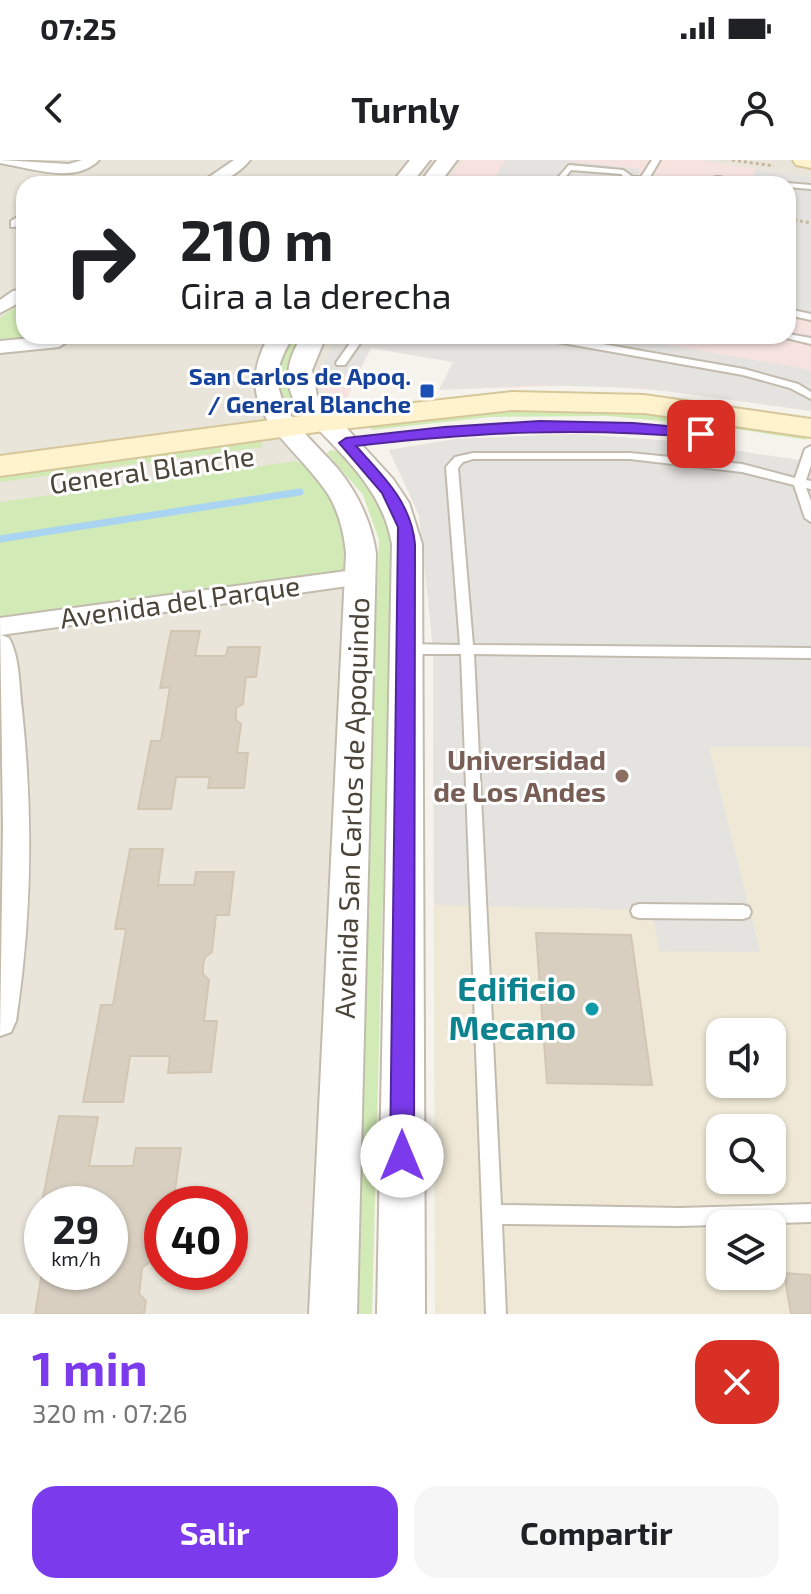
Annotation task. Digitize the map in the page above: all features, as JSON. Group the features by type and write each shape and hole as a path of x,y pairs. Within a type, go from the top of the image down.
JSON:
{"main road":[{"path":"804,160 811,161"},
{"path":"295,438 324,422 469,404 556,400 673,406 811,428"},
{"path":"295,438 346,443 491,427 588,426 679,431 811,449"},
{"name":"General Blanche","path":"0,466 295,438"},
{"name":"General Blanche","path":"0,490 295,438"}],"street":[{"path":"5,160 58,169 86,164"},
{"path":"407,176 420,160"},
{"path":"0,347 30,344"},
{"name":"Avenida San Carlos de Apoquindo","path":"277,344 267,363 265,385 272,405 341,493 360,534 361,577 333,1314"},
{"name":"Avenida San Carlos de Apoquindo","path":"310,344 300,363 298,381 309,405 387,490 406,527 401,1314"},
{"name":"Avenida del Parque","path":"0,627 361,577"},
{"path":"0,644 18,777 19,854 12,956 0,1021"}],"lane":[{"path":"562,176 569,167 623,172 628,176"},
{"path":"341,363 354,344"},
{"path":"585,344 744,372 811,389"},
{"path":"794,386 811,396"},
{"path":"811,449 805,484 811,518"},
{"path":"496,1314 467,648 452,467 459,459 523,454 630,456 742,468 805,484"},
{"path":"406,649 811,653"},
{"path":"639,911 743,912"},
{"path":"492,1214 680,1217 811,1213"}],"shaded area":[{"path":"0,160 463,160 452,176 16,176 16,344 334,344 318,371 325,401 289,424 297,461 334,483 360,534 311,1314 0,1314"},
{"path":"463,160 698,160 811,177 811,370 784,366 705,394 586,385 439,390 453,362 371,348 346,400 325,401 318,371 334,344 796,344 796,176 452,176"},
{"path":"506,160 563,160 640,169 637,176 495,176"},
{"path":"698,160 811,160 811,177 755,169"},
{"path":"755,169 811,177 811,322 796,319 796,176 753,176"},
{"path":"334,344 663,344 811,370 811,411 642,388 535,385 439,390 453,362 371,348 356,376 318,371"},
{"name":"Universidad de Los Andes","path":"574,434 672,441 811,462 811,1314 435,1314 433,648 419,515 389,450 456,439"},
{"name":"Universidad de Los Andes","path":"574,434 672,441 811,462 811,747 709,747 760,952 659,951 652,910 434,905 433,648 419,515 389,450 456,439"}],"green space":[{"path":"16,306 16,339 0,340 0,318"},
{"path":"288,344 301,344 292,358 289,377 306,418 293,419 279,387 278,368"},
{"path":"498,411 633,411 802,434 807,440 724,427 608,416 490,417 372,430 367,423"},
{"path":"260,440 263,447 0,482 0,474"},
{"path":"337,451 372,495 392,547 372,1314 347,1314 379,540 363,495 327,453"},
{"path":"297,461 334,483 359,570 0,616 0,502"}],"building":[{"path":"171,631 200,631 195,656 226,656 228,647 260,647 256,677 246,677 243,704 236,708 236,720 241,724 237,753 248,753 244,788 208,788 210,777 176,777 171,809 138,809 151,741 161,741 170,687 160,688"},
{"path":"130,849 163,849 158,885 194,885 196,872 234,872 229,915 216,915 212,952 205,957 203,965 203,974 209,980 204,1021 217,1021 211,1072 168,1073 170,1056 130,1056 123,1102 83,1102 101,1005 113,1005 126,929 115,929"},
{"name":"Edificio Mecano","path":"536,933 631,935 652,1085 547,1083"},
{"path":"59,1116 98,1117 89,1166 133,1166 136,1148 181,1148 176,1186 144,1186 144,1266 139,1294 146,1301 144,1314 35,1314 39,1290 128,1290 128,1186 45,1186"},
{"path":"786,1273 811,1275 811,1314 791,1314"}],"waterway":[{"path":"0,539 300,492"}],"place":[{"name":"San Carlos de Apoq. / General Blanche","path":"427,391"},
{"name":"Universidad de Los Andes","path":"622,776"},
{"name":"Edificio Mecano","path":"592,1009"}],"route":[{"path":"402,1156 406,527 387,490 346,443 491,427 633,427 701,434"}]}
